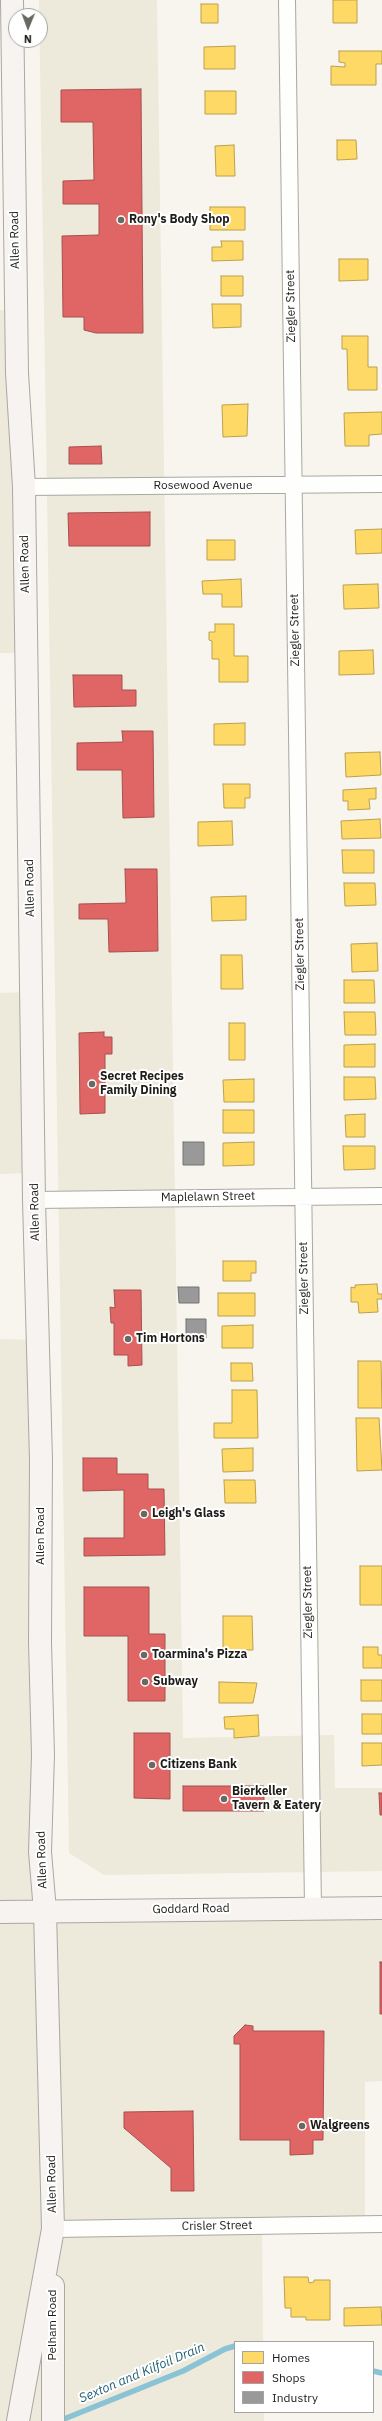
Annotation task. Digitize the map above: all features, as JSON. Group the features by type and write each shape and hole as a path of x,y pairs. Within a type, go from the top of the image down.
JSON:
{"main road":[{"name":"Allen Road","path":"12,0 7,80 17,373 24,487 34,1200 41,1460 40,1642 43,1724 40,1852 45,1911 52,2229 19,2412"},
{"name":"Goddard Road","path":"0,1912 382,1908"},
{"name":"Pelham Road","path":"52,2229 53,2421"}],"street":[{"name":"Ziegler Street","path":"287,0 313,1908"},
{"name":"Rosewood Avenue","path":"24,487 294,486 382,484"},
{"name":"Maplelawn Street","path":"34,1200 382,1196"},
{"name":"Crisler Street","path":"52,2229 382,2224"}],"shaded area":[{"path":"39,0 157,0 183,1738 334,1735 335,1788 382,1788 382,1871 104,1875 69,1853 40,48 48,48 48,8 39,8"},
{"path":"0,310 16,310 26,653 0,653"},
{"path":"31,992 34,1173 0,1174 0,993"},
{"path":"0,1339 38,1340 45,1911 382,1908 382,2081 365,2082 365,2224 262,2226 263,2341 234,2341 234,2413 264,2413 264,2421 0,2421"}],"building: Homes":[{"path":"333,0 357,0 357,23 333,23"},
{"path":"201,4 218,4 218,23 201,23"},
{"path":"235,46 235,69 204,69 204,47"},
{"path":"339,51 382,51 382,64 376,64 376,85 331,85 331,66 345,67 345,63 339,62"},
{"path":"205,91 236,91 236,114 205,114"},
{"path":"337,140 356,140 357,159 337,160"},
{"path":"234,145 235,176 216,176 215,146"},
{"path":"210,207 245,207 245,230 210,230"},
{"path":"221,241 243,241 243,260 212,261 212,247 222,247"},
{"path":"339,259 368,259 368,280 339,281"},
{"path":"221,276 243,276 243,296 221,296"},
{"path":"212,304 241,304 241,327 213,328"},
{"path":"342,336 368,336 368,367 377,367 377,390 348,390 347,349 342,349"},
{"path":"248,404 247,436 223,437 222,405"},
{"path":"382,412 382,434 369,435 369,446 345,446 344,413"},
{"path":"382,529 382,553 356,554 355,530"},
{"path":"207,540 235,540 235,560 207,560"},
{"path":"241,579 242,607 222,607 222,594 203,594 202,581"},
{"path":"378,584 379,608 344,609 343,585"},
{"path":"215,624 234,624 234,656 248,656 248,682 219,682 219,659 212,659 212,641 209,640 209,632 215,632"},
{"path":"373,650 374,674 339,675 339,651"},
{"path":"245,723 245,745 214,745 214,724"},
{"path":"380,752 381,775 346,777 345,753"},
{"path":"223,784 250,784 250,798 245,798 245,808 224,808"},
{"path":"376,788 376,799 369,799 370,809 348,810 348,801 343,801 343,790"},
{"path":"380,819 381,838 342,839 341,821"},
{"path":"232,821 233,845 198,846 198,822"},
{"path":"342,850 374,850 374,873 343,873"},
{"path":"344,883 375,883 376,905 345,906"},
{"path":"246,896 246,920 212,921 211,897"},
{"path":"377,943 378,971 352,972 351,944"},
{"path":"221,955 242,955 243,989 221,989"},
{"path":"344,980 374,980 375,1003 344,1003"},
{"path":"344,1012 375,1012 376,1035 345,1035"},
{"path":"229,1023 245,1023 245,1060 229,1060"},
{"path":"375,1044 375,1067 344,1067 344,1045"},
{"path":"344,1077 375,1077 376,1099 344,1100"},
{"path":"254,1079 254,1102 224,1102 223,1080"},
{"path":"223,1110 254,1110 254,1133 223,1133"},
{"path":"365,1114 365,1137 346,1137 345,1115"},
{"path":"254,1142 254,1165 223,1166 223,1143"},
{"path":"343,1146 375,1146 375,1169 344,1170"},
{"path":"223,1261 256,1261 256,1273 251,1273 251,1281 223,1281"},
{"path":"377,1284 378,1294 382,1294 382,1299 377,1299 378,1312 359,1313 358,1302 351,1302 351,1287 355,1288 355,1285"},
{"path":"218,1293 255,1293 255,1316 218,1316"},
{"path":"253,1325 253,1348 222,1348 222,1326"},
{"path":"358,1361 381,1361 382,1408 358,1408"},
{"path":"231,1363 252,1363 253,1381 231,1381"},
{"path":"232,1390 257,1390 258,1438 214,1438 214,1423 232,1423"},
{"path":"356,1418 379,1418 382,1470 357,1471"},
{"path":"253,1448 253,1471 223,1472 222,1449"},
{"path":"224,1480 255,1480 256,1503 225,1503"},
{"path":"360,1566 382,1566 382,1605 360,1605"},
{"path":"223,1616 252,1616 253,1650 223,1650"},
{"path":"363,1647 378,1647 378,1655 382,1655 382,1668 363,1668"},
{"path":"361,1680 382,1680 382,1701 361,1701"},
{"path":"219,1682 257,1683 253,1703 219,1703"},
{"path":"362,1714 382,1714 382,1734 362,1734"},
{"path":"258,1715 259,1736 234,1738 234,1729 225,1729 224,1717"},
{"path":"362,1743 382,1743 382,1765 362,1766"},
{"path":"284,2277 308,2277 309,2283 314,2282 314,2280 330,2280 330,2320 306,2320 306,2317 291,2317 291,2308 285,2308"},
{"path":"381,2307 382,2325 344,2326 344,2308"}],"building: Shops":[{"name":"Rony's Body Shop","path":"141,89 143,333 96,333 84,330 84,317 63,317 62,236 99,235 99,204 63,204 63,181 94,180 93,122 61,122 61,90"},
{"path":"101,446 102,464 69,464 69,447"},
{"path":"150,512 150,546 69,546 68,513"},
{"path":"73,675 122,675 122,690 136,690 136,706 74,707"},
{"path":"122,731 153,731 154,817 123,818 122,770 77,770 77,743 123,742"},
{"path":"125,869 157,869 158,951 109,952 108,919 79,919 79,904 126,903"},
{"name":"Secret Recipes Family Dining","path":"104,1032 104,1037 112,1037 112,1054 105,1054 105,1113 80,1114 79,1033"},
{"name":"Tim Hortons","path":"114,1290 141,1290 142,1365 128,1366 128,1355 114,1355 114,1323 111,1323 110,1307 115,1308"},
{"name":"Leigh's Glass","path":"83,1458 117,1458 117,1474 148,1474 148,1489 164,1489 165,1555 84,1556 84,1538 124,1538 124,1490 83,1491"},
{"path":"84,1587 149,1587 149,1634 165,1634 165,1701 128,1701 128,1636 84,1636"},
{"name":"Citizens Bank","path":"134,1733 170,1733 170,1799 134,1798"},
{"name":"Bierkeller Tavern & Eatery","path":"183,1786 264,1786 264,1811 183,1811"},
{"path":"379,1793 382,1793 382,1815 380,1815"},
{"path":"380,1962 382,1962 382,2014 380,2014"},
{"name":"Walgreens","path":"245,2025 253,2026 253,2031 324,2031 323,2140 313,2140 313,2154 290,2155 290,2140 240,2140 240,2044 234,2044 234,2036"},
{"path":"193,2111 194,2191 171,2191 171,2168 124,2128 124,2112"}],"building: Industry":[{"path":"183,1142 204,1142 204,1165 183,1165"},
{"path":"178,1287 199,1287 199,1303 179,1303"},
{"path":"186,1319 206,1319 206,1338 186,1338"}],"waterway":[{"name":"Sexton and Kilfoil Drain","path":"59,2421 183,2371 225,2349 234,2346"},
{"name":"Sexton and Kilfoil Drain","path":"374,2371 382,2373"}],"place":[{"name":"Rony's Body Shop","path":"121,220"},
{"name":"Secret Recipes Family Dining","path":"92,1084"},
{"name":"Tim Hortons","path":"128,1339"},
{"name":"Leigh's Glass","path":"144,1514"},
{"name":"Toarmina's Pizza","path":"144,1655"},
{"name":"Subway","path":"145,1682"},
{"name":"Citizens Bank","path":"152,1765"},
{"name":"Bierkeller Tavern & Eatery","path":"224,1799"},
{"name":"Walgreens","path":"302,2126"}]}
